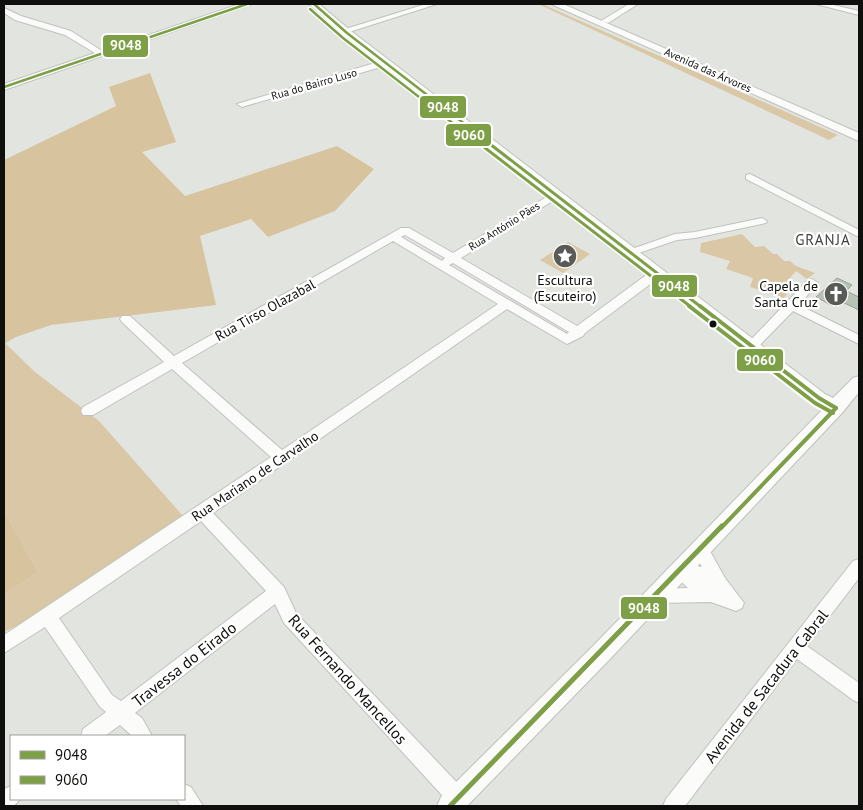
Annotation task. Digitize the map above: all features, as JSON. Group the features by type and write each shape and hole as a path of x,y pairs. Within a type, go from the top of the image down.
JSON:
{"main road":[{"path":"314,4 343,31 751,346 819,398 836,408"},
{"name":"Avenida das Árvores","path":"556,4 859,137"},
{"path":"454,802 656,596 859,382"}],"street":[{"path":"4,87 246,4"},
{"path":"343,31 434,4"},
{"path":"605,20 634,4"},
{"path":"820,4 859,13"},
{"path":"4,10 18,18 68,33 102,54"},
{"name":"Rua do Bairro Luso","path":"242,104 385,63"},
{"path":"750,178 859,234"},
{"name":"Rua António Pães","path":"447,262 555,195"},
{"path":"630,253 675,236 695,235 762,221"},
{"name":"Rua Tirso Olazabal","path":"88,411 405,230 447,262"},
{"path":"394,237 447,262 579,333"},
{"path":"447,262 506,304 567,340 579,333 657,273"},
{"path":"751,346 763,336 812,283"},
{"name":"Rua Mariano de Carvalho","path":"4,645 282,458 506,304"},
{"path":"790,305 857,344"},
{"path":"126,319 172,362 282,458"},
{"name":"Rua Fernando Mancellos","path":"202,512 278,592 290,618 454,802"},
{"path":"700,549 714,589"},
{"name":"Avenida de Sacadura Cabral","path":"673,806 859,566"},
{"path":"680,570 692,583 714,589"},
{"path":"656,596 714,589"},
{"name":"Travessa do Eirado","path":"91,735 278,592"},
{"path":"48,616 106,701 135,725 142,735"},
{"path":"796,648 859,694"},
{"path":"185,796 192,806"}],"shaded area":[{"path":"538,4 542,4 838,135 829,140"},
{"path":"150,73 176,142 142,152 185,196 337,146 374,169 335,211 268,237 251,219 200,236 216,305 51,325 16,337 4,344 4,160 116,106 109,87"},
{"path":"742,234 755,247 764,246 784,261 790,261 796,266 815,273 807,279 796,271 781,289 787,294 784,298 750,287 753,278 726,269 730,261 700,252 701,243"},
{"path":"568,242 590,254 563,273 540,260"},
{"path":"5,343 35,372 99,421 183,516 38,615 4,632 4,595 38,572 4,511"},
{"path":"4,511 38,572 4,595"}],"building":[{"name":"Capela de Santa Cruz","path":"837,278 852,285 846,291 859,297 859,310 838,300 831,305 816,297"}],"transit line":[{"name":"9048","path":"4,87 247,4"},
{"name":"9048","path":"314,4 347,33 819,398 836,408"},
{"name":"9060","path":"310,9 343,38 815,403 833,413"},
{"name":"9048","path":"450,806 602,652 836,408"}],"place":[{"name":"Escultura (Escuteiro)","path":"565,256"},
{"name":"Capela de Santa Cruz","path":"836,294"}],"district":[{"name":"GRANJA","path":"823,239"}]}
